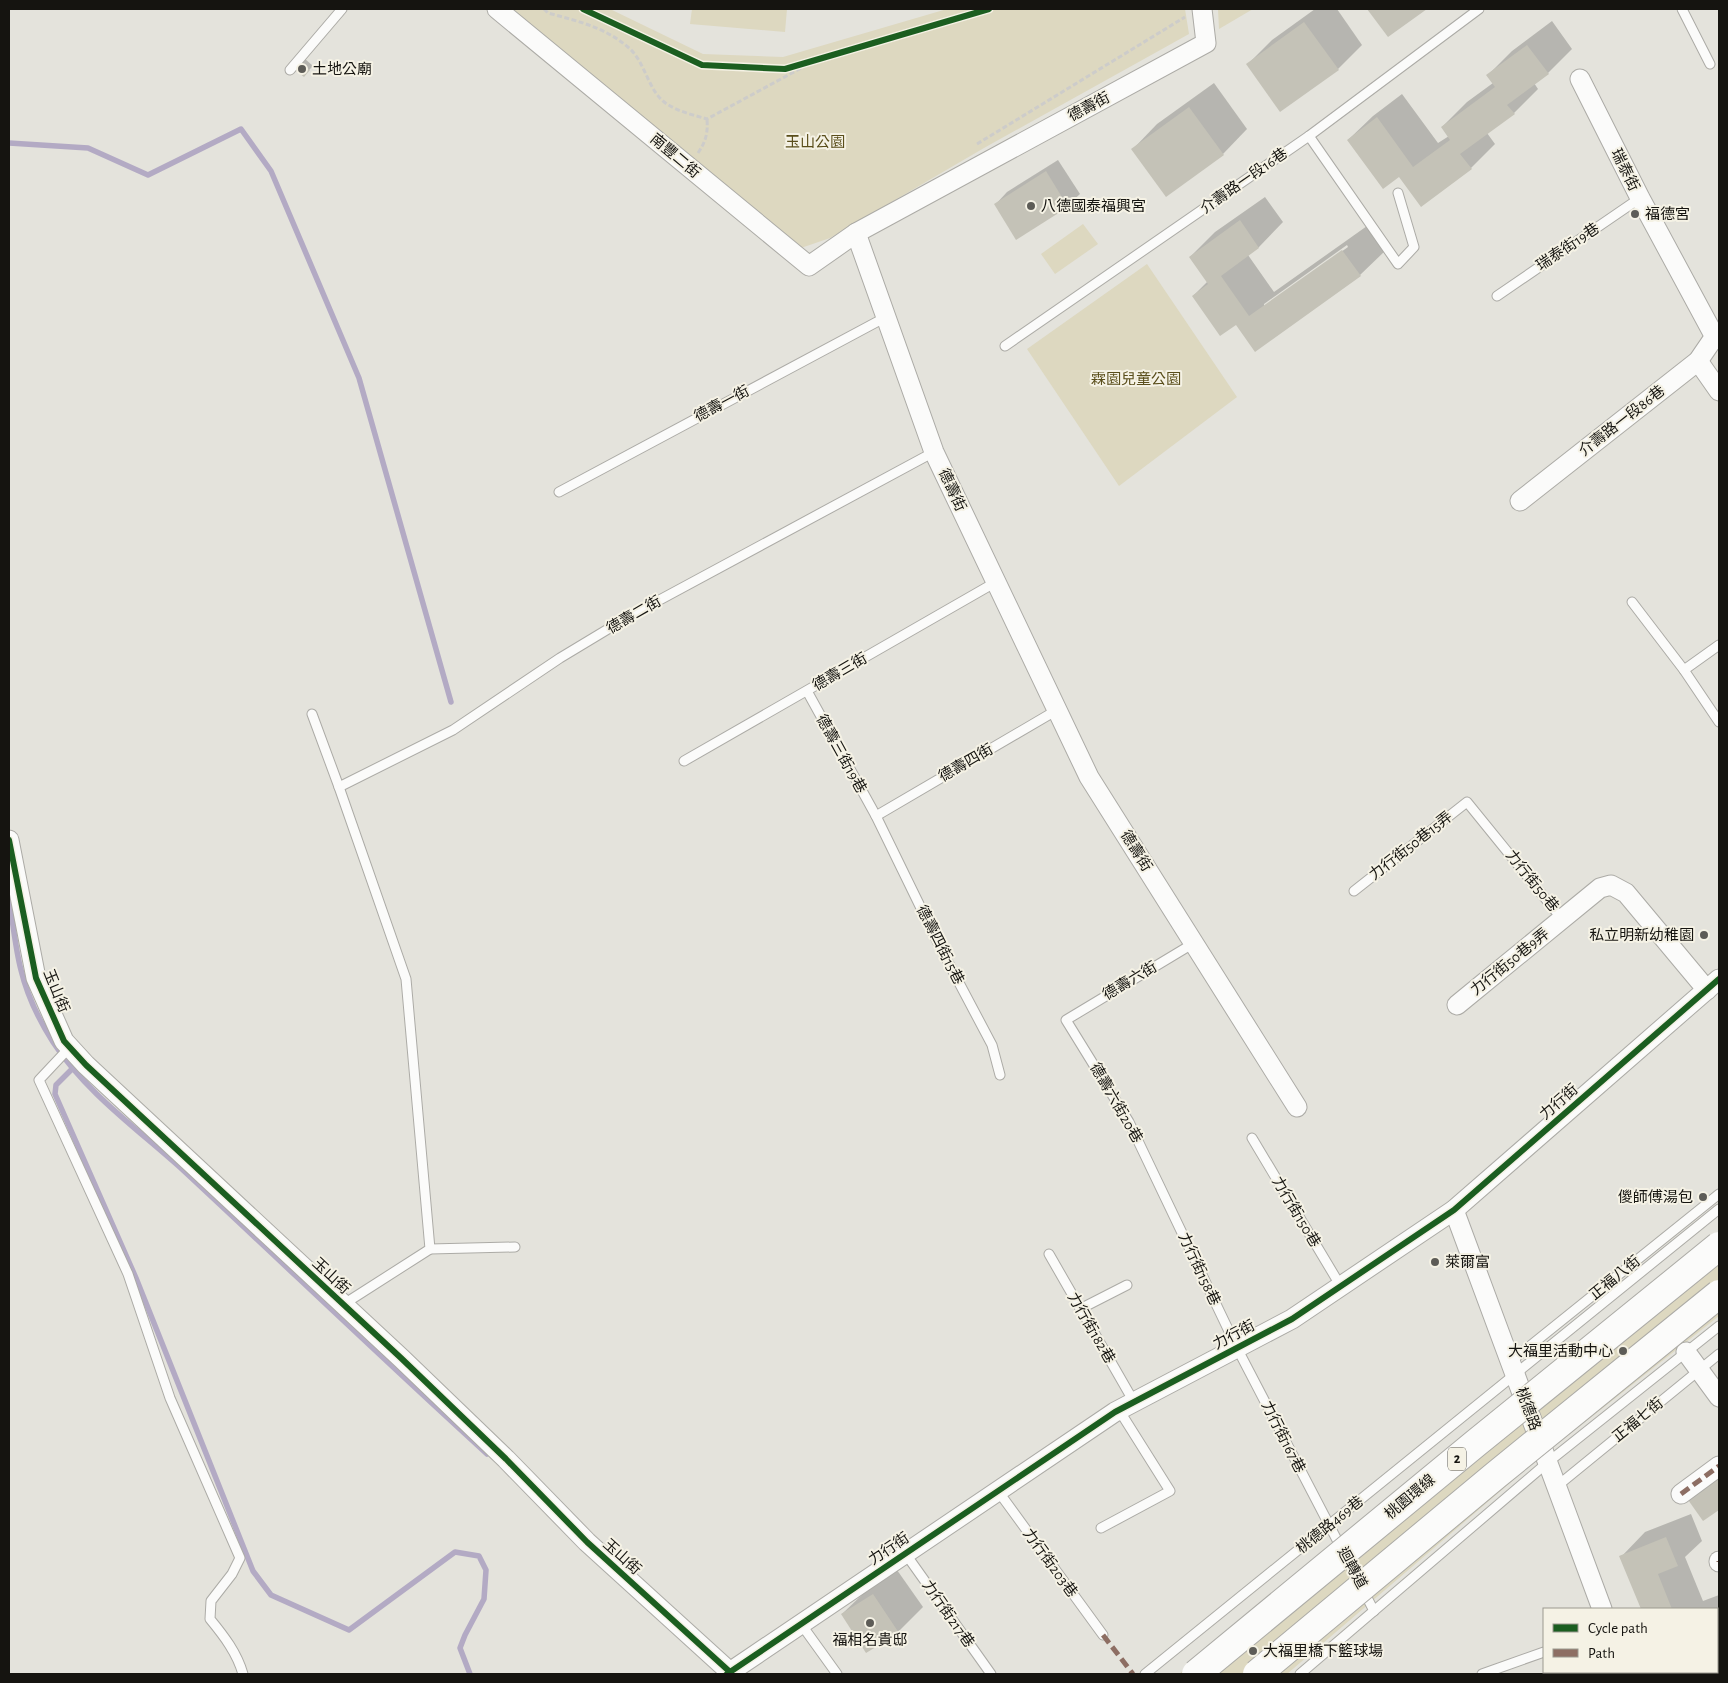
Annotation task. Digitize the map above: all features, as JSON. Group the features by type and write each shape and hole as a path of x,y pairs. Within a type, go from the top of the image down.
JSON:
{"highway":[{"name":"桃園環線","path":"1196,1674 1476,1442 1719,1246"},
{"name":"2","path":"1257,1674 1496,1475 1719,1294"}],"street":[{"name":"南豐二街","path":"497,9 809,266 856,233"},
{"name":"德壽街","path":"1195,12 1206,43 856,233 934,452 1089,777 1297,1107"},
{"name":"瑞泰街","path":"1580,79 1640,198 1718,338"},
{"name":"介壽路一段86巷","path":"1520,501 1698,361 1711,342 1718,338"},
{"path":"1698,361 1719,391"},
{"name":"玉山街","path":"9,840 36,978 64,1041 86,1065 344,1304 506,1459 587,1542 728,1673"},
{"name":"力行街50巷","path":"1562,919 1600,888 1612,886 1626,892 1713,985"},
{"name":"力行街50巷9弄","path":"1457,1005 1562,919"},
{"name":"力行街","path":"728,1673 1126,1406 1292,1319 1454,1210 1713,985"},
{"name":"桃德路","path":"1454,1210 1602,1608"},
{"path":"1686,1352 1719,1397"},
{"path":"1681,1494 1719,1466"}],"lane":[{"path":"290,70 342,9"},
{"name":"介壽路一段16巷","path":"1005,346 1309,136 1479,9"},
{"path":"1682,9 1710,64"},
{"path":"1309,136 1398,264 1414,247 1398,193"},
{"name":"瑞泰街19巷","path":"1497,296 1640,198"},
{"name":"德壽一街","path":"559,492 886,317"},
{"name":"德壽二街","path":"339,787 453,730 560,658 628,617 934,452"},
{"name":"德壽三街","path":"684,761 996,582"},
{"path":"1632,602 1684,670 1719,722"},
{"path":"1684,670 1719,645"},
{"name":"德壽三街19巷","path":"807,691 876,816"},
{"name":"德壽四街","path":"876,816 1057,710"},
{"path":"312,714 406,979 430,1249"},
{"name":"力行街50巷15弄","path":"1354,891 1467,802"},
{"name":"力行街50巷","path":"1467,802 1562,919"},
{"name":"德壽四街15巷","path":"876,816 938,943 992,1046 1000,1075"},
{"name":"德壽六街","path":"1066,1020 1194,943"},
{"name":"德壽六街20巷","path":"1066,1020 1129,1122 1161,1189"},
{"path":"70,1046 39,1080 128,1274 170,1398 240,1558 232,1574 211,1602 210,1619 223,1635 239,1661 243,1674"},
{"name":"力行街150巷","path":"1252,1138 1340,1285"},
{"name":"力行街158巷","path":"1161,1189 1236,1348"},
{"name":"正福八街","path":"1513,1369 1719,1194"},
{"path":"1513,1369 1719,1209"},
{"path":"344,1304 430,1249 515,1247"},
{"name":"力行街182巷","path":"1048,1254 1080,1309 1126,1406 1170,1491 1101,1528"},
{"path":"1080,1309 1127,1285"},
{"path":"1300,1674 1547,1463 1719,1326"},
{"name":"力行街167巷","path":"1236,1348 1328,1526"},
{"name":"正福七街","path":"1556,1487 1719,1354"},
{"name":"桃德路469巷","path":"1145,1674 1328,1526 1513,1369"},
{"name":"力行街203巷","path":"998,1491 1103,1636"},
{"name":"迴轉道","path":"1328,1526 1374,1610"},
{"name":"力行街217巷","path":"906,1553 991,1674"},
{"path":"801,1624 837,1674"},
{"path":"1482,1674 1543,1652"}],"path":[{"path":"544,9 548,13 596,27 615,37 630,49 645,68 658,96 666,104 707,119 829,53"},
{"path":"975,145 1195,12"},
{"path":"785,69 840,54"},
{"path":"690,148 697,155 705,143 708,132 707,119"}],"green space":[{"name":"玉山公園","path":"511,9 610,9 703,54 783,57 947,9 1185,9 1189,34 984,148 830,238 801,248"},
{"path":"692,9 787,9 785,32 690,24"},
{"path":"1218,9 1253,9 1219,29"},
{"path":"1083,224 1098,244 1055,274 1041,254"},
{"name":"霖園兒童公園","path":"1147,264 1237,397 1119,486 1027,349"},
{"path":"1719,1233 1719,1316 1532,1464 1287,1674 1179,1674 1453,1448"}],"building":[{"path":"1367,9 1427,9 1388,37"},
{"path":"1304,22 1339,70 1280,112 1246,64"},
{"path":"1527,45 1549,74 1507,105 1515,114 1460,154 1472,169 1421,207 1399,177 1383,189 1347,140 1377,117 1413,167 1450,140 1441,127 1495,87 1486,75"},
{"name":"土地公廟","path":"299,61 310,70 304,77 293,68"},
{"path":"1189,107 1224,155 1166,197 1131,149"},
{"name":"八德國泰福興宮","path":"1046,171 1068,207 1016,240 994,204"},
{"path":"1240,220 1259,248 1221,276 1249,316 1342,250 1361,276 1255,352 1236,325 1220,336 1192,296 1208,284 1189,257"},
{"path":"1719,1474 1719,1510 1703,1521 1686,1497"},
{"path":"1666,1537 1678,1566 1658,1574 1672,1608 1641,1608 1619,1556"},
{"name":"福相名貴邸","path":"873,1594 899,1633 866,1653 841,1614"},
{"path":"1666,1673 1699,1674 1667,1674"}],"waterway":[{"path":"9,143 88,148 148,175 241,129 271,171 359,378 451,702"},
{"path":"9,899 19,961 30,998 53,1042 81,1078 114,1111 184,1171 487,1454"},
{"path":"72,1069 56,1085 55,1094 136,1278 253,1571 271,1595 349,1630 455,1552 479,1556 486,1570 484,1599 460,1648 470,1674"}],"marked path":[{"path":"1681,1494 1719,1466"},
{"path":"1103,1635 1133,1674"}],"cycle path":[{"path":"583,9 702,65 785,69 989,9"},
{"path":"9,840 36,978 64,1041 86,1065 401,1358 506,1459 587,1542 730,1672"},
{"path":"727,1674 1115,1412 1292,1319 1454,1210 1719,979"}],"place":[{"name":"土地公廟","path":"302,69"},
{"name":"八德國泰福興宮","path":"1031,206"},
{"name":"福德宮","path":"1635,214"},
{"name":"私立明新幼稚園","path":"1704,935"},
{"name":"儍師傅湯包","path":"1703,1197"},
{"name":"萊爾富","path":"1435,1262"},
{"name":"大福里活動中心","path":"1623,1351"},
{"name":"福相名貴邸","path":"870,1623"},
{"name":"大福里橋下籃球場","path":"1253,1651"}]}
